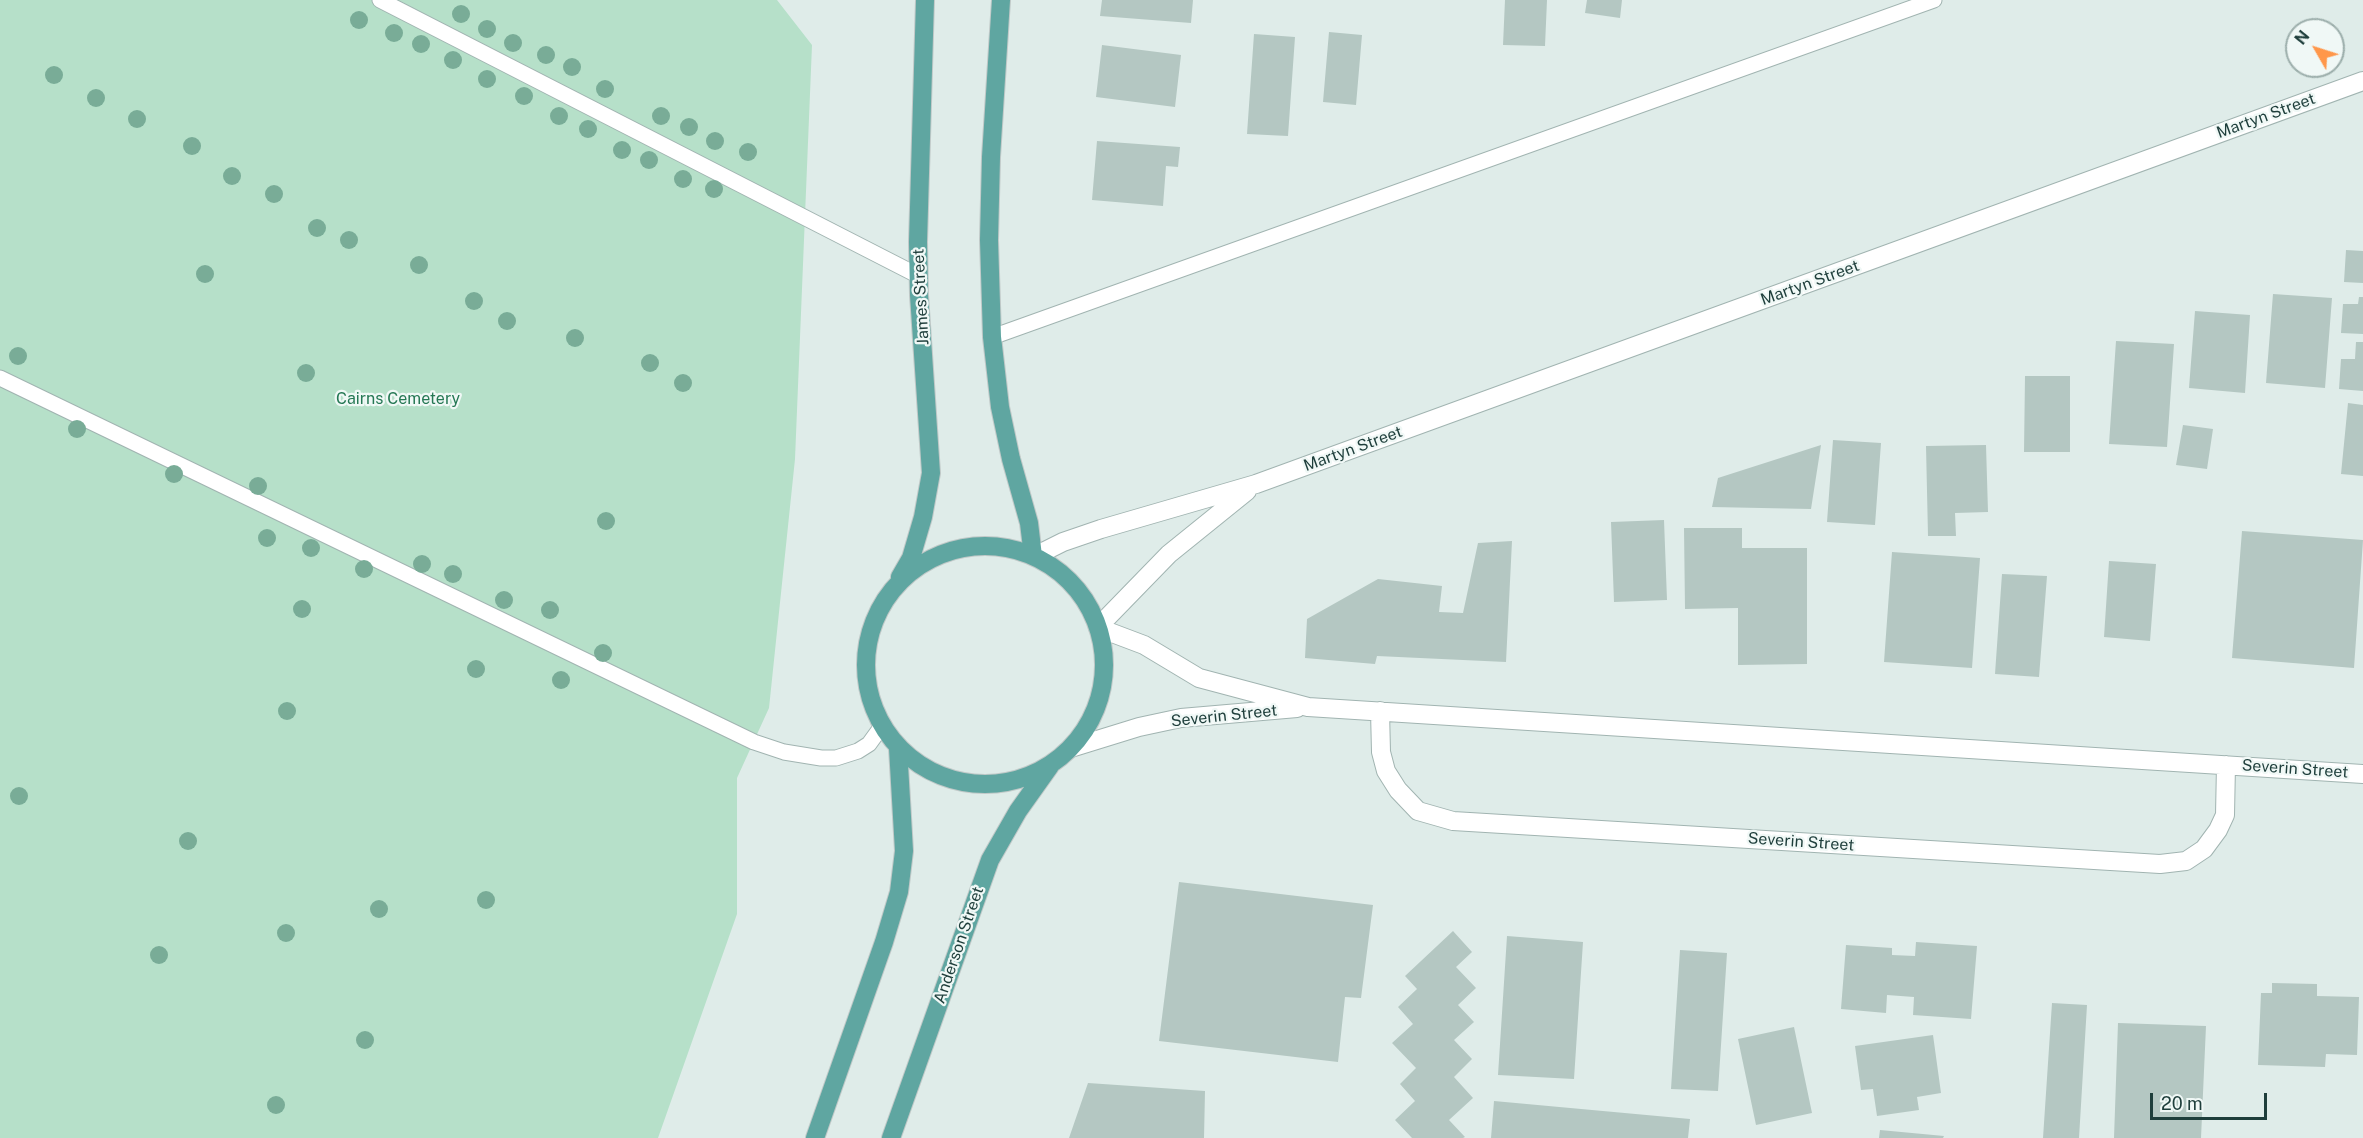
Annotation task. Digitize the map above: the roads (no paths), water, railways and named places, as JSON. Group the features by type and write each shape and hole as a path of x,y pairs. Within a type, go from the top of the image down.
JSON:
{"main road":[{"name":"James Street","path":"895,587 911,558 931,473 918,242 925,0"},
{"path":"1001,0 991,156 989,240 992,337 1000,407 1011,459 1029,523 1034,556"},
{"path":"991,546 1012,549 1034,556 1056,569 1074,585 1088,604 1099,628 1104,660 1101,692 1090,722 1071,748 1035,774 999,784 962,783 928,771 898,748 882,726 873,707 866,665 873,623 882,604 895,587 911,572 949,551 991,546"},
{"path":"814,1138 888,931 899,892 904,851 898,748"},
{"name":"Anderson Street","path":"891,1138 990,860 1018,811 1051,764"}],"street":[{"name":"Martyn Street","path":"1034,556 1063,542 1092,532 1256,484 2363,81"},
{"name":"Martyn Street","path":"1099,628 1169,555 1256,484"},
{"name":"Severin Street","path":"1099,628 1144,645 1199,678 1308,707"},
{"name":"Severin Street","path":"1071,748 1139,727 1181,718 1308,707 2363,774"},
{"name":"Severin Street","path":"1380,711 1381,752 1386,771 1398,790 1418,811 1435,818 1464,822 2160,864 2186,861 2204,849 2218,830 2225,815 2226,765"}],"lane":[{"path":"380,0 919,276"},
{"path":"992,337 1934,0"},
{"path":"0,378 754,742 796,754 836,758 858,751 869,744 882,726"}],"park label":[{"name":"Cairns Cemetery","path":"398,399"}]}
